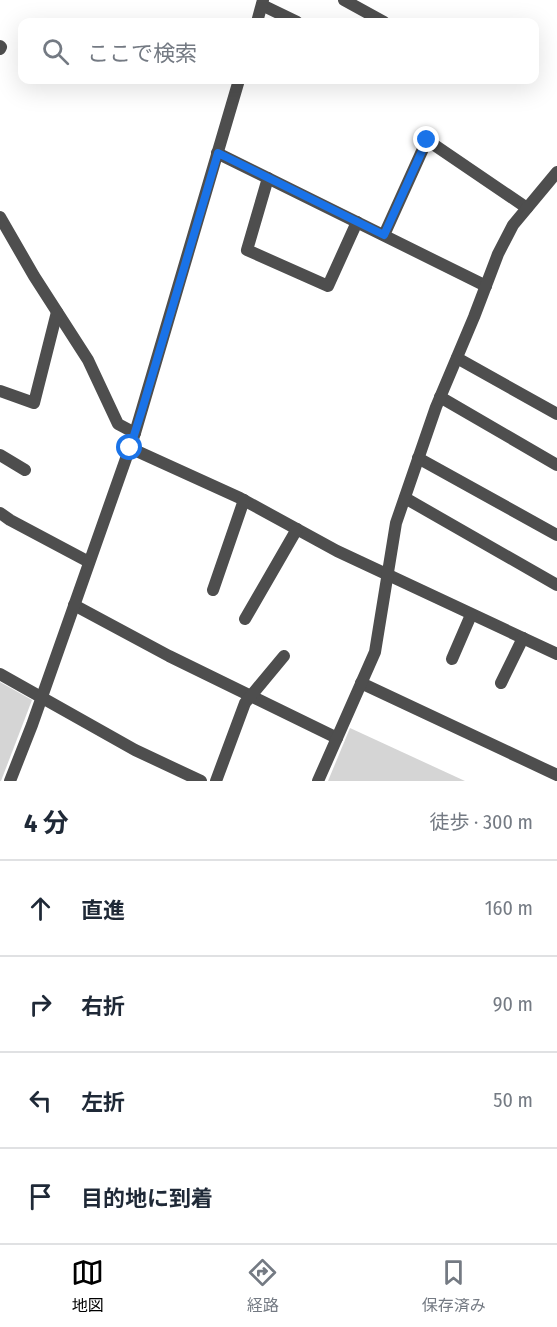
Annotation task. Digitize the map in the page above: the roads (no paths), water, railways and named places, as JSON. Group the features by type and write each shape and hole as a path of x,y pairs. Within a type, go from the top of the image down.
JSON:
{"street":[{"path":"344,0 377,18"},
{"path":"257,18 263,2 290,18"},
{"path":"10,781 135,433 238,84"},
{"path":"384,235 427,140 527,208"},
{"path":"218,153 486,286"},
{"path":"318,781 375,652 396,523 440,397 498,254 513,225 557,172"},
{"path":"268,178 247,250 328,286 357,222"},
{"path":"0,217 34,276 88,360 118,424 135,433"},
{"path":"0,391 34,403 57,312"},
{"path":"456,358 557,414"},
{"path":"440,397 557,465"},
{"path":"130,448 244,500 337,551 557,654"},
{"path":"0,455 25,470"},
{"path":"418,458 557,535"},
{"path":"405,498 557,585"},
{"path":"213,590 244,500"},
{"path":"0,513 89,562"},
{"path":"245,619 297,529"},
{"path":"74,605 250,697 337,738"},
{"path":"452,659 471,615"},
{"path":"501,683 523,638"},
{"path":"216,781 245,703 284,656"},
{"path":"0,674 135,750 201,781"},
{"path":"361,683 557,775"}]}
